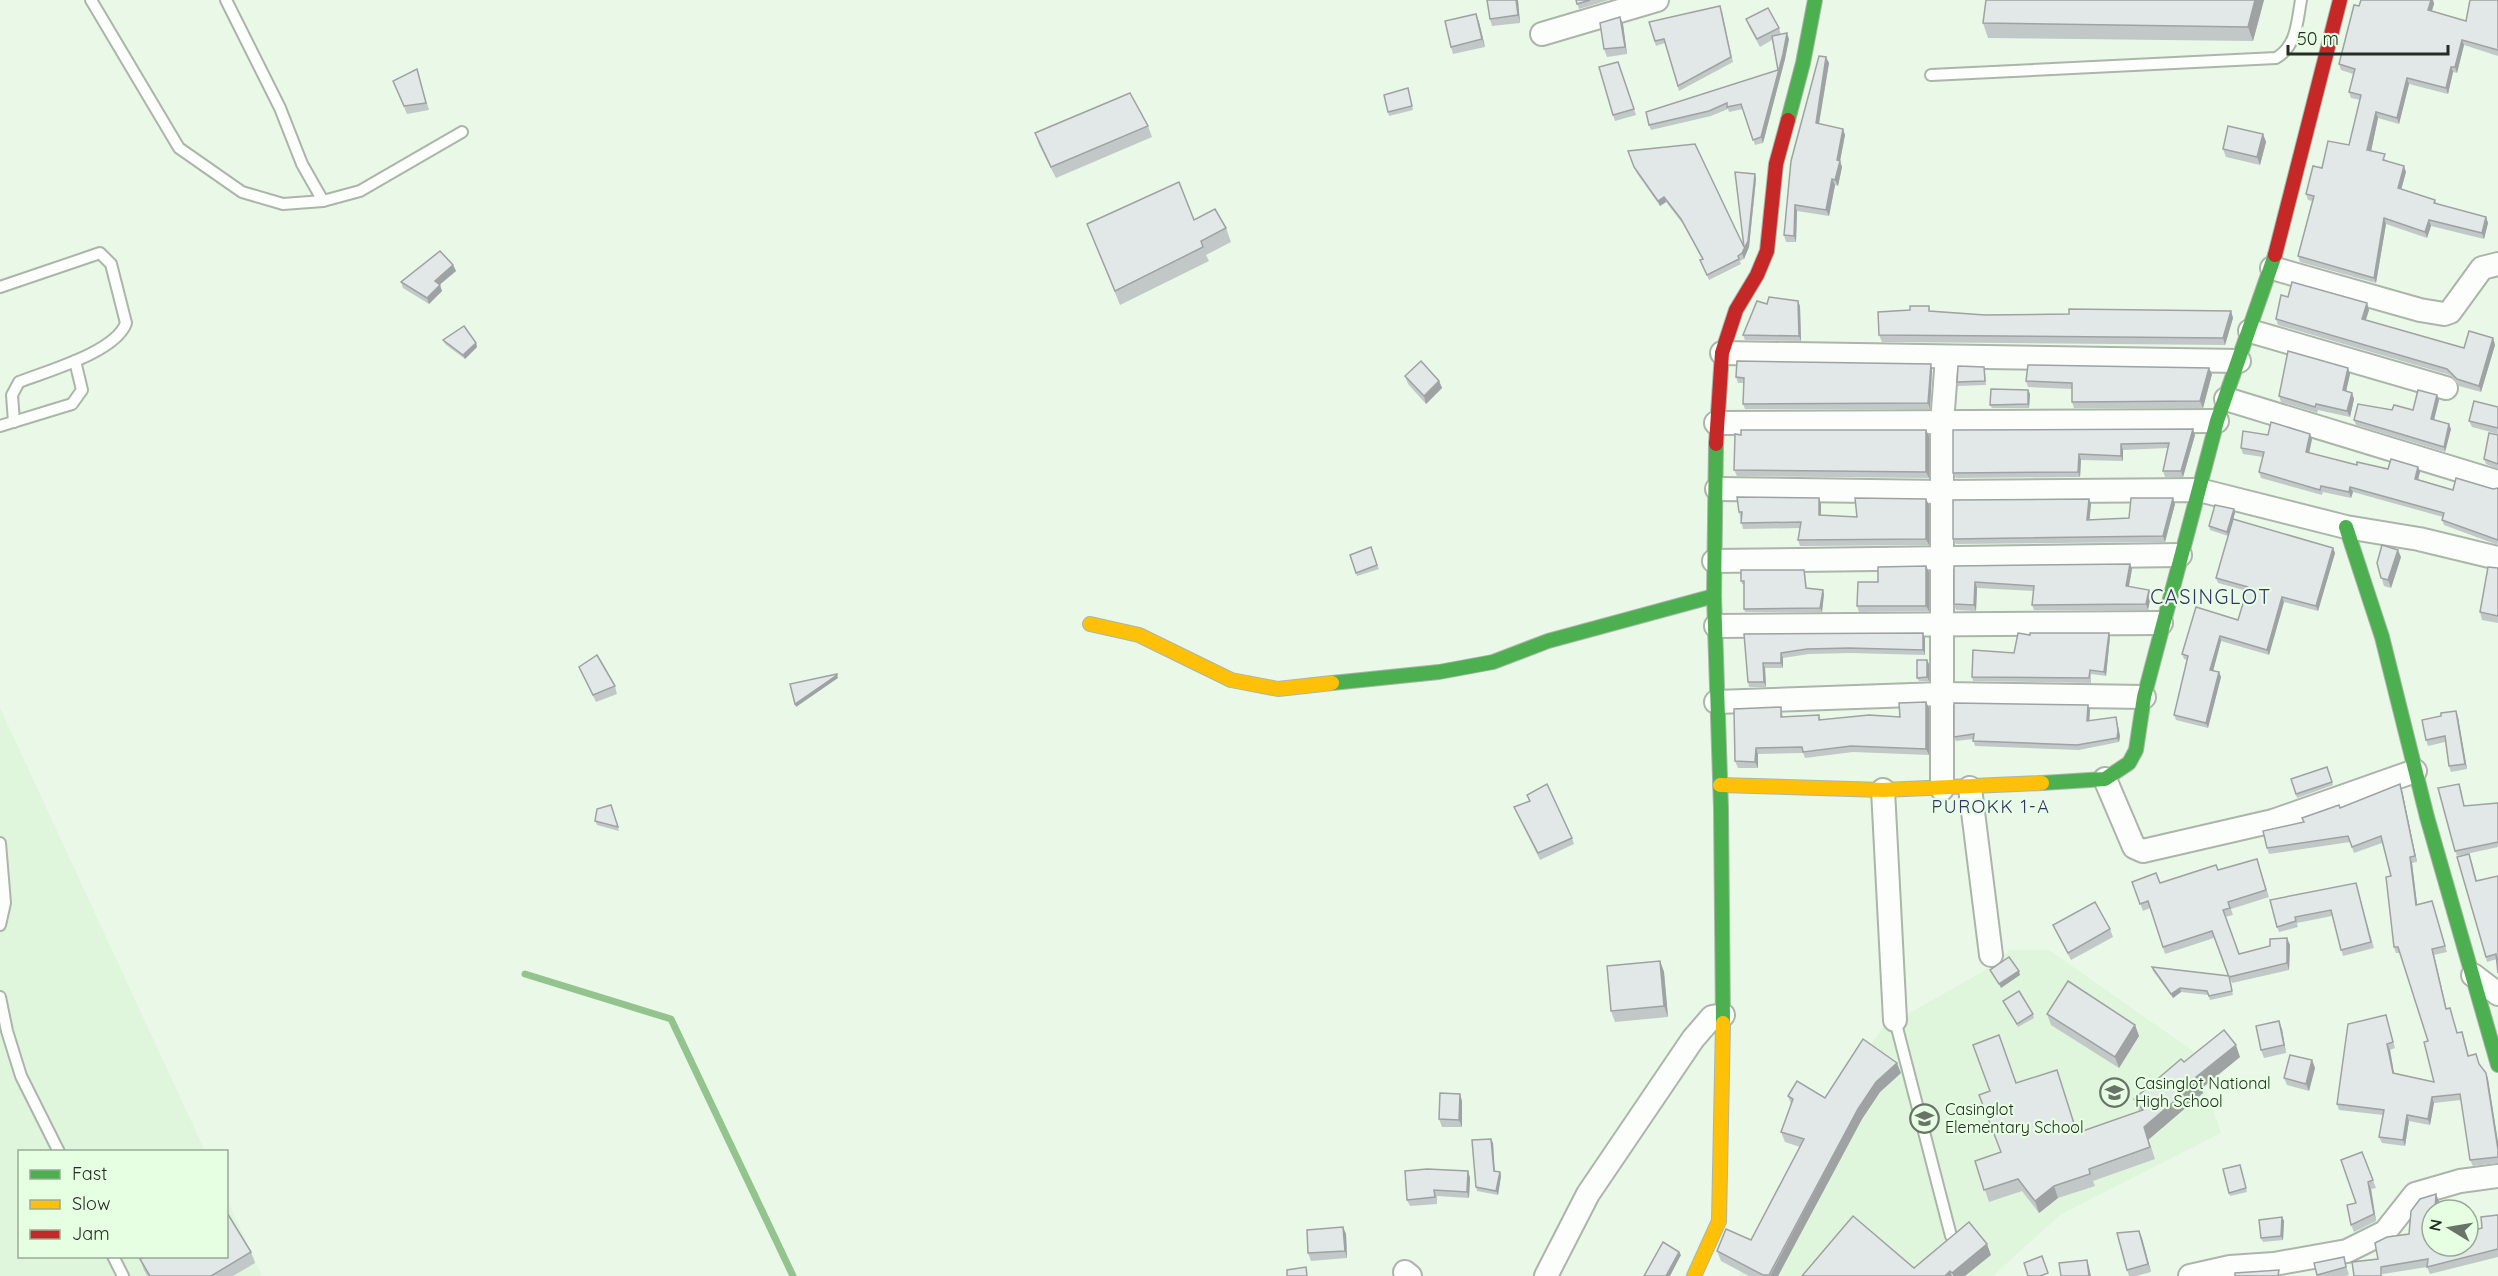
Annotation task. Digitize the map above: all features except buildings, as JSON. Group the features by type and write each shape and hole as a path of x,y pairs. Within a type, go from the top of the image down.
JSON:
{"street":[{"path":"1542,34 1657,0"},
{"path":"1694,1276 1719,1221 1723,1015 1714,561 1717,489 1716,423 1722,353 1736,310 1767,251 1780,147 1803,63 1815,0"},
{"path":"1720,785 1883,790 1970,788 2105,779 2129,763 2136,750 2144,697 2161,623 2217,421 2272,268 2340,0"},
{"path":"2272,268 2420,310 2444,314 2450,312 2482,268 2498,264"},
{"path":"2250,331 2446,388"},
{"path":"1722,353 2239,361"},
{"path":"1942,789 1940,625 1942,423 1947,357"},
{"path":"2226,399 2498,482"},
{"path":"1716,423 2217,421"},
{"path":"1717,489 1943,492 2199,490 2346,527 2419,539 2498,558"},
{"path":"2346,527 2382,636 2415,771 2498,1065"},
{"path":"1714,561 2180,555"},
{"path":"1090,624 1139,635 1231,680 1278,689 1439,672 1493,662 1548,641 1714,596"},
{"path":"1716,626 2161,623"},
{"path":"1716,702 1941,694 2144,697"},
{"path":"2105,779 2134,847 2143,851 2273,822 2415,771"},
{"path":"1970,788 1991,955"},
{"path":"1883,790 1895,1020"},
{"path":"2473,975 2498,994"},
{"path":"1546,1276 1588,1194 1707,1022 1712,1017 1723,1015"},
{"path":"2190,1276 2230,1267 2274,1264 2348,1251 2385,1232 2415,1194 2460,1181 2498,1176"}],"lane":[{"path":"91,0 179,148 242,192 283,204 324,201 360,191 462,132"},
{"path":"226,0 280,108 303,164 324,201"},
{"path":"1931,75 2276,58 2284,53 2294,39 2301,0"},
{"path":"0,287 100,253 107,257 126,322 117,337 75,361 19,382 12,395 14,422"},
{"path":"0,426 72,404 82,390 75,361"},
{"path":"0,843 5,903 0,925"},
{"path":"0,996 7,1031 21,1076 58,1150"},
{"path":"1895,1020 1951,1236"},
{"path":"114,1258 123,1276"}],"shaded area":[{"path":"0,708 205,1150 18,1150 18,1258 228,1258 228,1201 262,1276 0,1276"},
{"name":"Casinglot Elementary School","path":"2010,950 2049,950 2193,1051 2221,1133 2061,1214 1993,1276 1739,1276 1829,1098 1883,1028 1982,972"}],"waterway":[{"path":"525,974 671,1019 793,1276"}],"traffic: fast":[{"path":"1788,120 1803,63 1815,0"},
{"path":"2042,783 2105,779 2129,763 2136,750 2144,697 2217,421 2275,255"},
{"path":"1716,444 1714,596 1721,808 1723,1023"},
{"path":"2346,527 2382,637 2427,817 2498,1065"},
{"path":"1332,683 1439,672 1493,662 1548,641 1714,596"}],"traffic: slow":[{"path":"1090,624 1139,635 1231,680 1278,689 1332,683"},
{"path":"1720,785 1883,790 2042,783"},
{"path":"1694,1276 1719,1221 1723,1023"}],"traffic: jam":[{"path":"2275,255 2340,0"},
{"path":"1716,444 1722,353 1736,310 1757,275 1767,251 1776,164 1788,120"}],"place":[{"name":"Casinglot National High School","path":"2114,1092"},
{"name":"Casinglot Elementary School","path":"1924,1118"}],"district":[{"name":"CASINGLOT","path":"2211,596"},
{"name":"PUROKK 1-A","path":"1991,806"}]}
